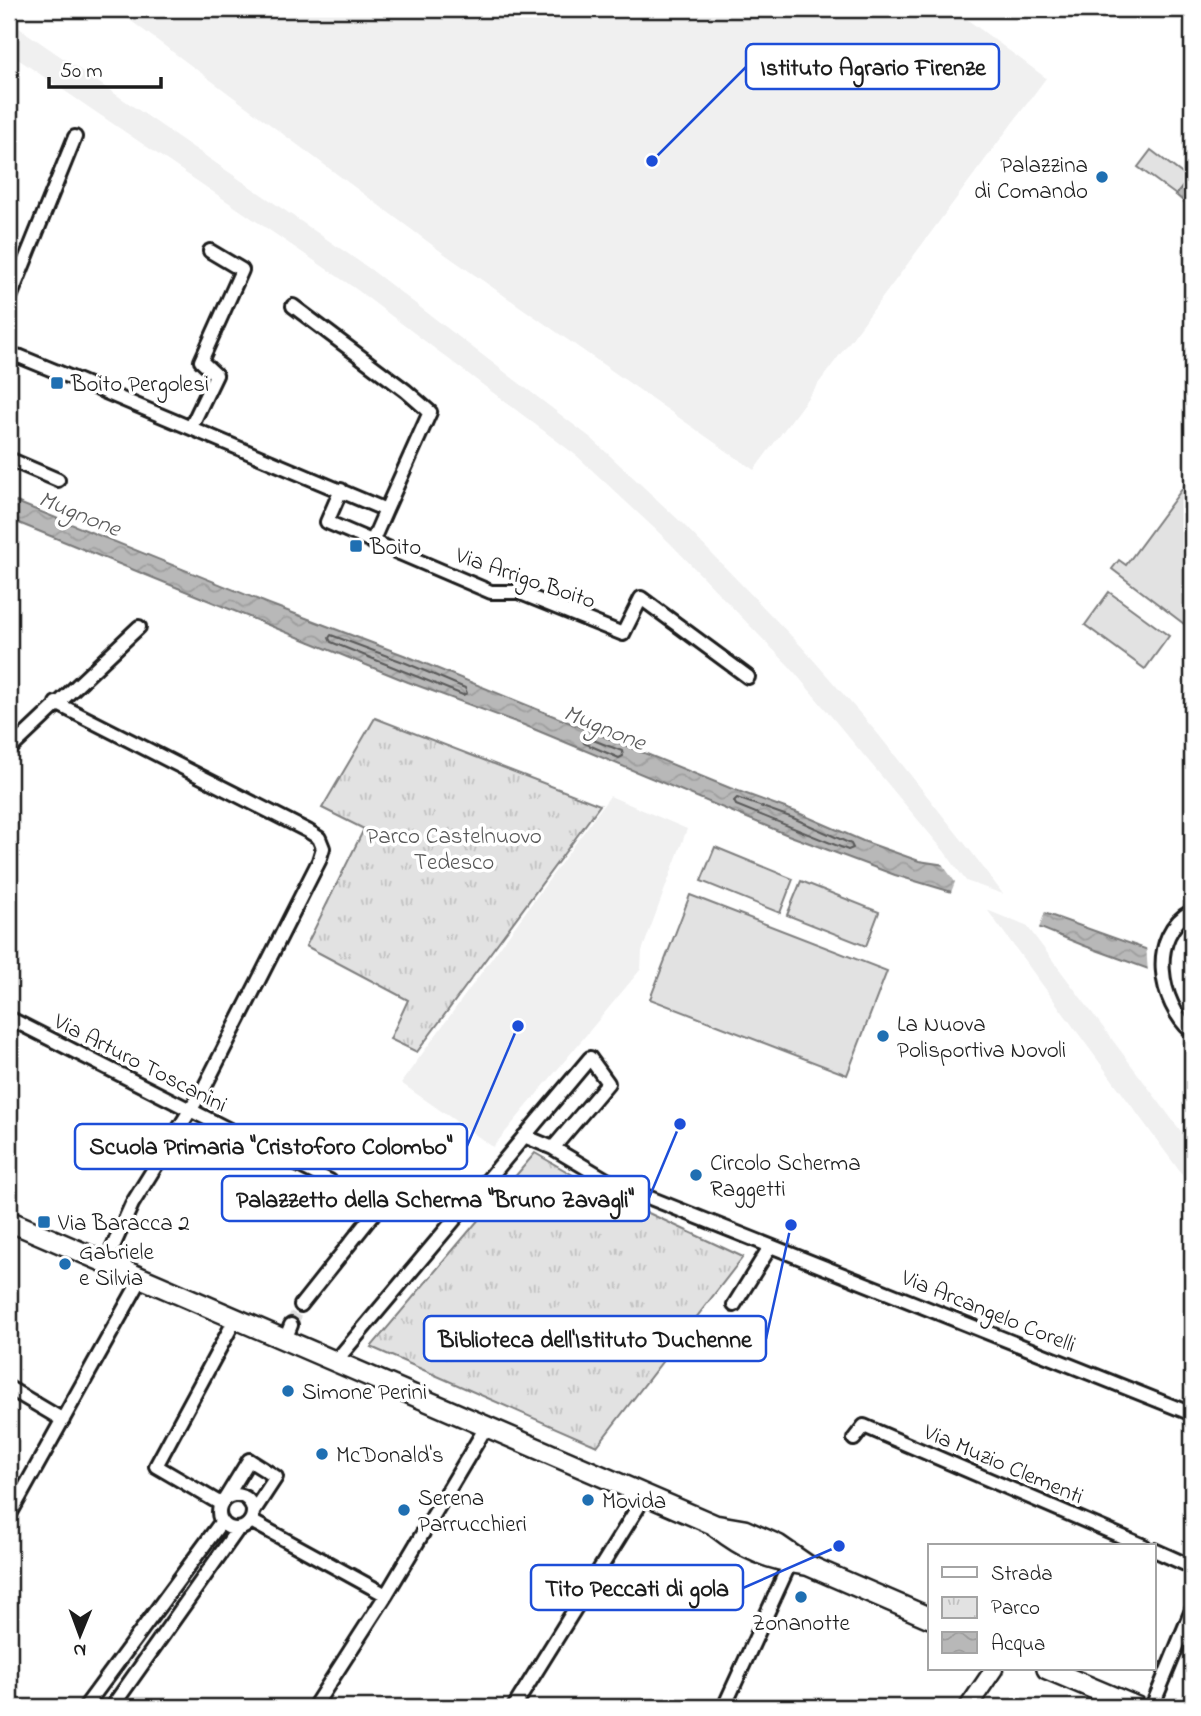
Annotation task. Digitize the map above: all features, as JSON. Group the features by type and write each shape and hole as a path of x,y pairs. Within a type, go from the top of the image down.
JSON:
{"main road":[{"path":"9,1221 236,1318 288,1333 335,1362 715,1525 744,1530 784,1547 799,1564 928,1617"},
{"path":"1049,1670 1137,1707"}],"street":[{"path":"9,300 75,138"},
{"path":"191,427 216,376 201,361 242,270 210,251"},
{"path":"293,306 430,412 372,542"},
{"path":"9,355 21,357 386,510"},
{"path":"9,459 58,480"},
{"name":"Via Arrigo Boito","path":"341,490 327,522 491,592 518,592 624,634 641,598 748,677"},
{"path":"9,750 139,627"},
{"path":"57,703 308,831 317,836 323,846 319,861 191,1111 132,1204 106,1262"},
{"path":"1192,911 1176,923 1163,946 1169,998 1181,1021 1192,1032"},
{"name":"Via Arturo Toscanini","path":"9,1018 330,1181"},
{"path":"335,1362 590,1058 608,1083 553,1148"},
{"name":"Via Arcangelo Corelli","path":"524,1136 553,1148 610,1182 1192,1414"},
{"path":"301,1305 390,1193"},
{"path":"734,1305 770,1247"},
{"path":"9,1516 142,1277"},
{"path":"223,1502 156,1466 236,1318"},
{"path":"9,1388 64,1420"},
{"name":"Via Muzio Clementi","path":"854,1439 864,1426 1139,1544"},
{"path":"314,1707 386,1595 486,1427"},
{"path":"112,1707 238,1529 252,1516 276,1478 249,1461 219,1510 226,1526 238,1529"},
{"path":"223,1502 231,1496 243,1496 252,1506 252,1516"},
{"path":"514,1707 645,1496"},
{"path":"252,1516 386,1595"},
{"path":"86,1707 222,1521"},
{"path":"1156,1551 1192,1567"},
{"path":"724,1707 799,1564"},
{"path":"1152,1707 1192,1610"},
{"path":"968,1707 993,1670"}],"shaded area":[{"path":"115,9 953,9 1046,78 754,470 439,250"},
{"path":"9,21 370,269 591,438 682,523 802,647 878,734 973,854 1192,1146 1192,1188 944,851 790,667 669,542 577,456 356,289 9,53"},
{"path":"610,796 687,829 642,951 641,969 493,1147 401,1083"}],"green space":[{"path":"1151,150 1189,179 1176,195 1138,167"},
{"path":"1191,477 1192,630 1112,569 1119,560 1126,565"},
{"path":"1109,592 1169,636 1145,669 1085,625"},
{"name":"Parco Castelnuovo Tedesco","path":"375,718 600,805 417,1052 390,1039 408,1000 306,946 364,829 322,808"},
{"path":"715,847 793,879 780,913 701,881"},
{"path":"801,881 879,912 866,946 787,915"},
{"path":"690,895 887,971 847,1075 650,999"},
{"path":"535,1153 599,1190 743,1257 597,1446 371,1347"}],"water":[{"path":"1189,179 1192,182 1192,191 1184,202 1176,195"},
{"path":"9,499 863,841 919,861 945,865 957,882 1151,951 1168,976 1085,946 952,892 895,875 788,835 524,725 408,682 9,519"}],"pier":[{"path":"940,861 947,862 960,879 1046,909 1038,931 950,895 955,882"},
{"path":"1146,945 1192,964 1192,987 1148,973"}],"tunnel":[{"path":"291,1325 301,1305"}],"place":[{"name":"Istituto Agrario Firenze","path":"652,161"},
{"name":"Palazzina di Comando","path":"1102,177"},
{"name":"Boito Pergolesi","path":"57,383"},
{"name":"Boito","path":"356,546"},
{"name":"Scuola Primaria \"Cristoforo Colombo\"","path":"518,1026"},
{"name":"La Nuova Polisportiva Novoli","path":"883,1036"},
{"name":"Palazzetto della Scherma \"Bruno Zavagli\"","path":"680,1124"},
{"name":"Circolo Scherma Raggetti","path":"696,1175"},
{"name":"Via Baracca 2","path":"44,1222"},
{"name":"Biblioteca dell'Istituto Duchenne","path":"791,1225"},
{"name":"Gabriele e Silvia","path":"65,1264"},
{"name":"Simone Perini","path":"288,1391"},
{"name":"McDonald's","path":"322,1454"},
{"name":"Movida","path":"588,1500"},
{"name":"Serena Parrucchieri","path":"404,1510"},
{"name":"Tito Peccati di gola","path":"839,1546"},
{"name":"Zonanotte","path":"801,1597"}],"water label":[{"name":"Mugnone","path":"80,513"},
{"name":"Mugnone","path":"605,727"}]}
